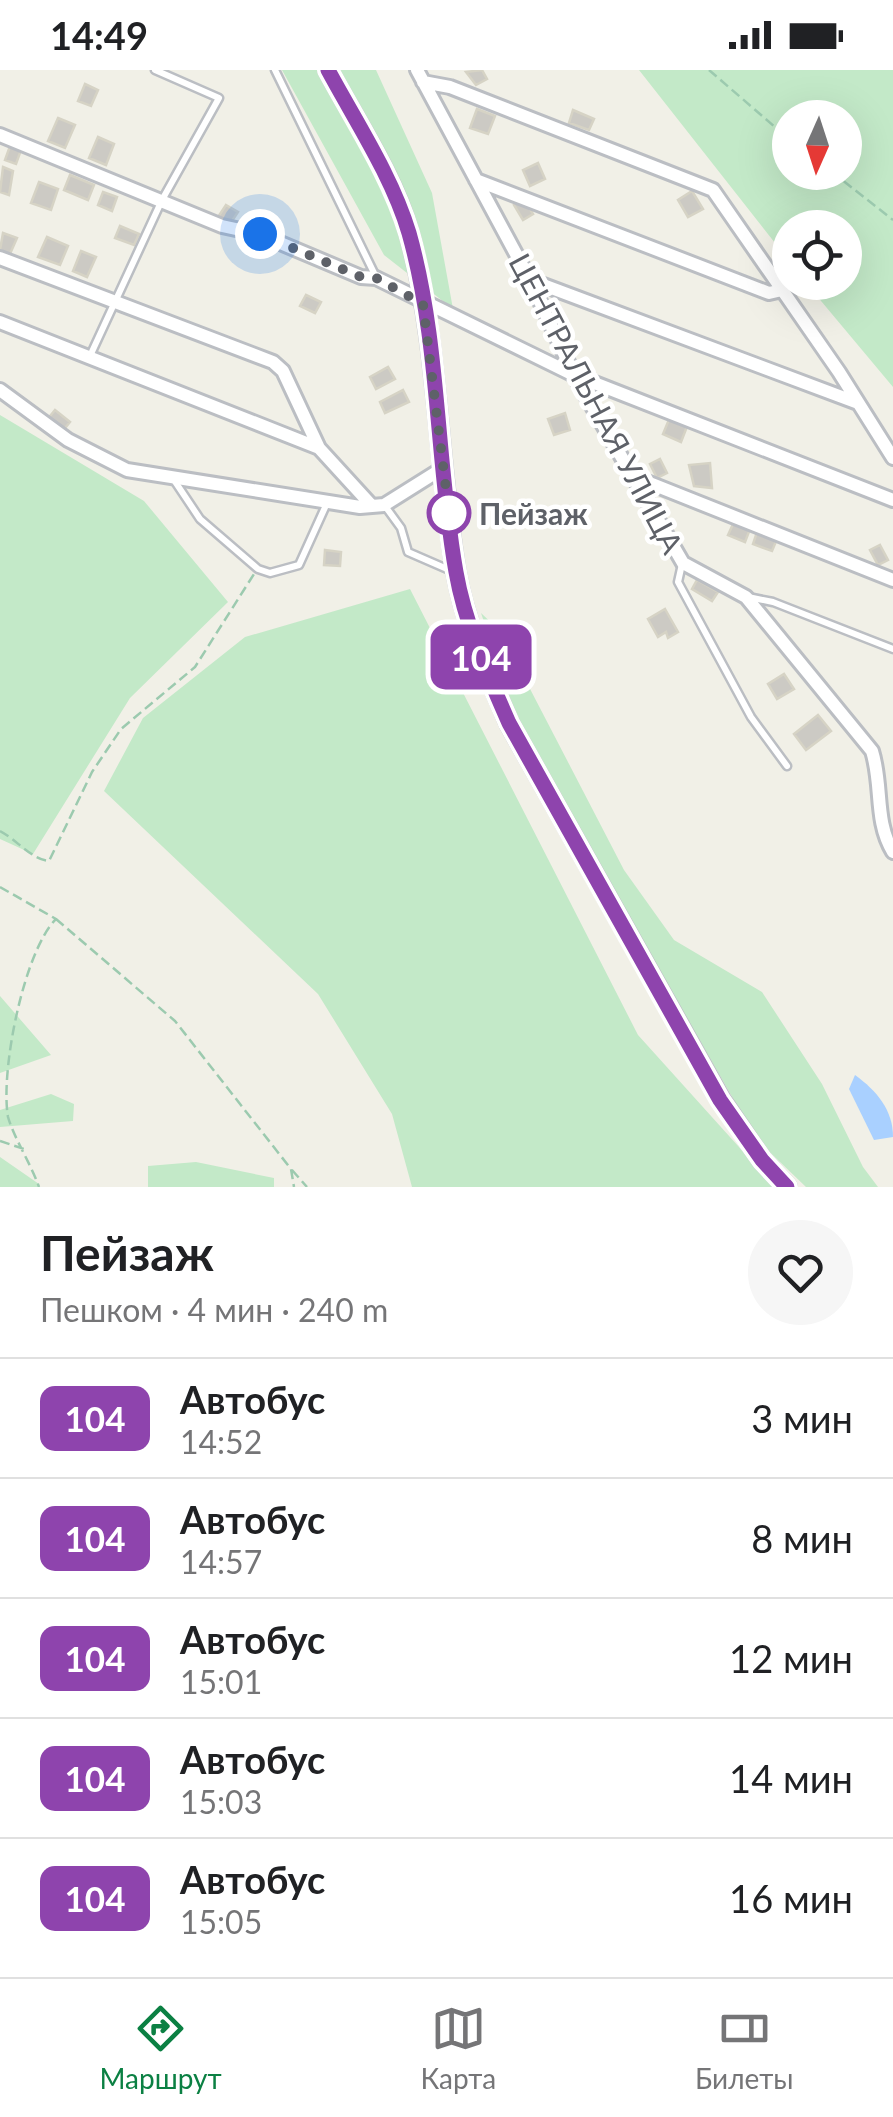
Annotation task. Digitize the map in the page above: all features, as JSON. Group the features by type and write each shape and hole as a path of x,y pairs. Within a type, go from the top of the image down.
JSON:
{"main road":[{"path":"328,70 390,186 408,231 423,304 456,573 485,668 509,723 720,1100 762,1160 787,1187"}],"street":[{"path":"420,76 713,190 772,276"},
{"name":"ЦЕНТРАЛЬНАЯ УЛИЦА","path":"420,76 530,280 574,375 683,563 746,597 872,751 880,778 879,828 893,852"},
{"path":"0,134 361,277 376,278 574,375 893,500"},
{"path":"476,180 772,292"},
{"path":"0,258 274,362 283,372 320,448 378,506"},
{"path":"530,280 858,402"},
{"path":"789,300 893,458"},
{"path":"0,322 320,448"},
{"path":"0,390 82,448 127,470 328,502 378,506 442,468"},
{"path":"637,478 893,580"}],"lane":[{"path":"89,358 162,200 219,98 155,70"},
{"path":"275,70 376,278"},
{"path":"172,476 200,518 258,568 270,573 299,565 328,502"},
{"path":"378,506 401,528 408,552 456,573"},
{"path":"683,563 678,582 751,717 787,766"},
{"path":"746,597 773,602 893,649"}],"path":[{"path":"709,70 772,124"},
{"path":"855,190 893,220"},
{"path":"0,831 18,840 38,859 50,861 92,772 121,728 194,667 258,568"},
{"path":"0,887 56,918 175,1021 307,1187"},
{"path":"39,1187 26,1150 8,1117 6,1077 20,997 41,934 56,918"},
{"path":"0,1141 26,1150"},
{"path":"291,1168 294,1187"}],"green space":[{"path":"282,70 376,70 432,193 453,309 384,255"},
{"path":"639,70 893,70 893,387 820,300 862,300 862,210 772,210 772,239"},
{"path":"0,415 144,501 228,602 130,698 33,854 0,839"},
{"path":"410,589 638,1035 775,1187 412,1187 392,1114 318,994 104,791 143,718 245,637"},
{"path":"481,613 500,631 624,870 674,940 762,992 822,1084 863,1167 878,1187 806,1187 757,1140 522,733"},
{"path":"0,996 51,1055 0,1073"},
{"path":"51,1094 74,1104 73,1121 0,1127 0,1110"},
{"path":"0,1157 39,1184 40,1187 0,1187"},
{"path":"196,1162 274,1178 274,1187 148,1187 148,1166"}],"water":[{"path":"855,1075 882,1102 893,1137 874,1140 849,1089"}],"building":[{"path":"482,70 487,79 476,85 466,72"},
{"path":"85,84 98,90 91,106 78,101"},
{"path":"477,109 495,116 488,134 470,128"},
{"path":"573,110 594,119 589,130 569,123"},
{"path":"58,118 75,125 65,148 48,141"},
{"path":"98,137 114,144 106,165 89,158"},
{"path":"10,146 21,150 16,164 5,160"},
{"path":"538,163 545,179 530,186 523,170"},
{"path":"3,167 13,171 9,195 0,192"},
{"path":"70,175 94,185 88,200 64,190"},
{"path":"39,182 58,189 51,210 31,203"},
{"path":"692,191 703,209 688,217 678,200"},
{"path":"103,192 117,197 112,211 98,205"},
{"path":"524,199 533,214 523,220 514,205"},
{"path":"226,205 238,212 230,224 218,217"},
{"path":"120,226 139,234 134,245 115,238"},
{"path":"3,233 17,238 10,254 0,250"},
{"path":"47,237 68,246 60,265 38,257"},
{"path":"81,251 96,257 87,277 73,271"},
{"path":"306,295 321,302 315,313 300,306"},
{"path":"388,367 395,379 376,389 370,377"},
{"path":"403,390 409,402 385,413 380,402"},
{"path":"55,410 70,422 61,433 46,421"},
{"path":"565,413 570,430 554,435 548,419"},
{"path":"670,417 688,424 681,442 663,434"},
{"path":"660,459 667,473 657,478 650,464"},
{"path":"710,463 712,488 694,486 689,465"},
{"path":"734,522 750,529 745,542 728,535"},
{"path":"757,532 777,539 772,551 753,544"},
{"path":"880,545 888,560 878,565 870,550"},
{"path":"325,550 341,552 340,566 324,565"},
{"path":"697,580 718,592 712,601 692,589"},
{"path":"665,609 678,632 668,638 666,632 658,637 648,619"},
{"path":"784,674 794,689 777,699 768,684"},
{"path":"818,715 831,731 806,750 794,734"}],"bus line":[{"name":"104","path":"328,70 390,186 408,231 423,304 456,573 485,668 509,723 720,1100 762,1160 787,1187"}],"place":[{"name":"Пейзаж","path":"449,513"}],"route":[{"path":"260,234 361,277 376,278 423,304 449,513"}]}
